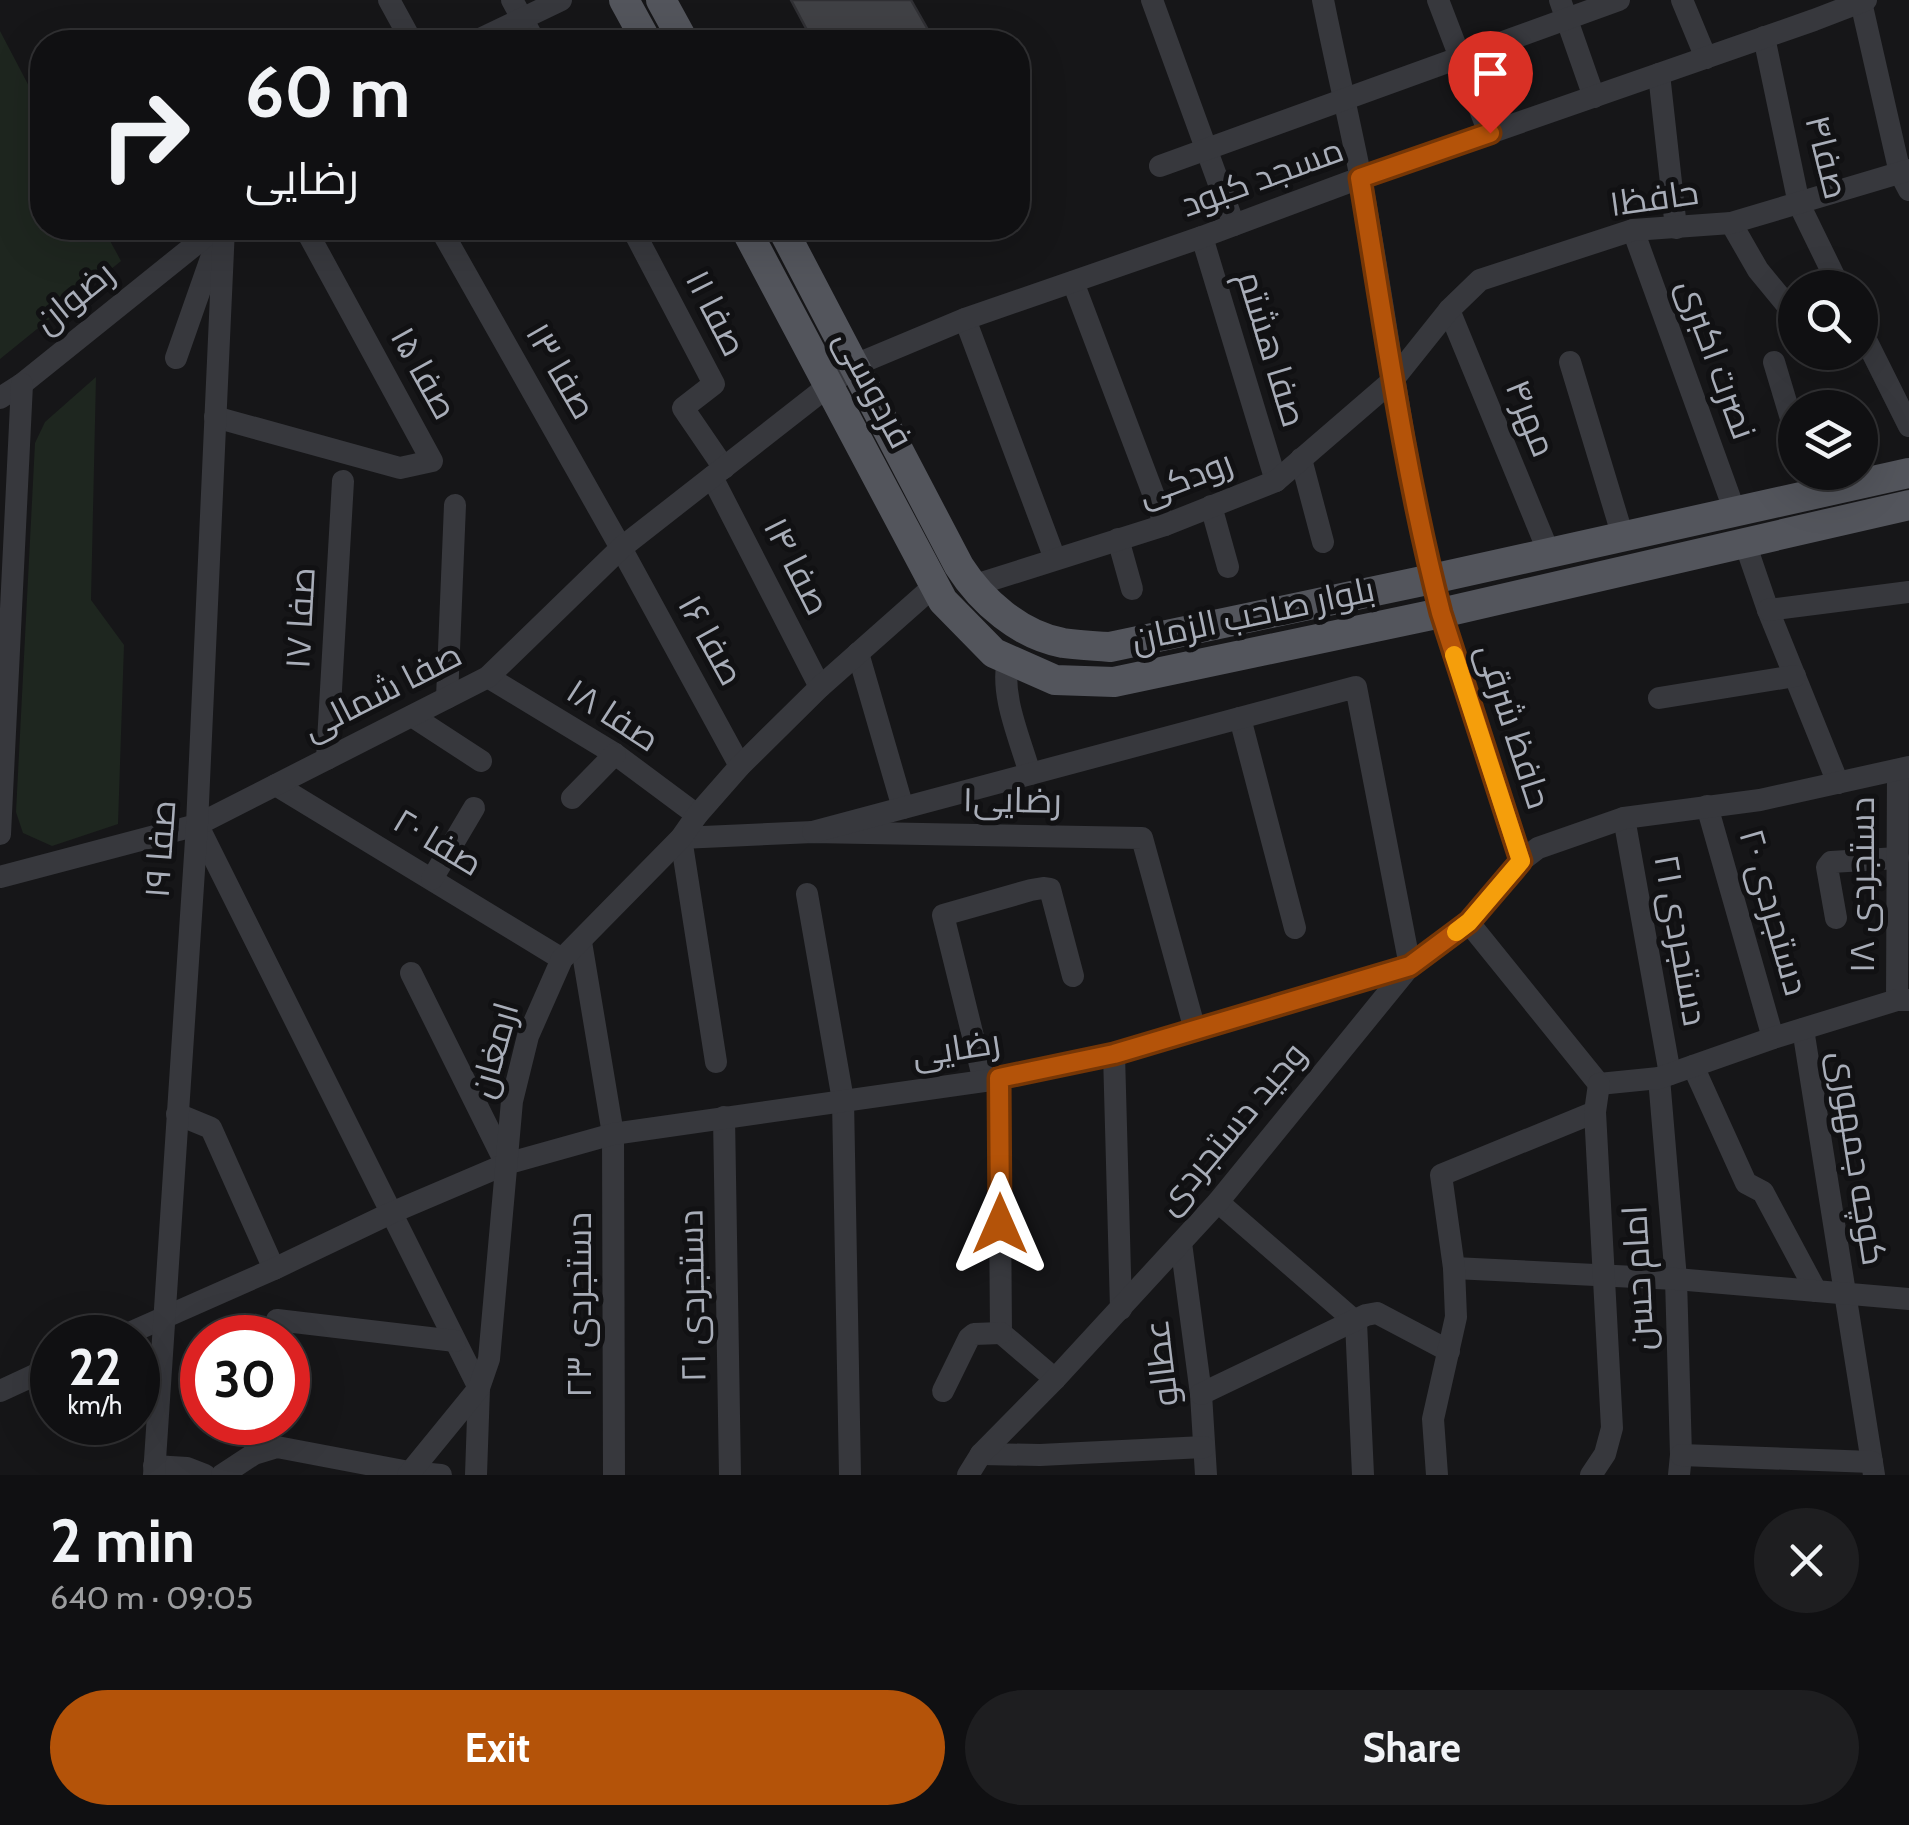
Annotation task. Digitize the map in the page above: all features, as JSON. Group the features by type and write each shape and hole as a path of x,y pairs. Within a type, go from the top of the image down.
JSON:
{"main road":[{"path":"624,0 640,30"},
{"path":"661,0 677,30"},
{"name":"فردوسی","path":"751,240 934,586"},
{"name":"فردوسی","path":"788,240 972,586"},
{"name":"بلوار صاحب الزمان","path":"1878,476 1909,473"},
{"name":"بلوار صاحب الزمان","path":"972,586 1014,624 1060,642 1110,647 1735,512 1792,490"},
{"name":"بلوار صاحب الزمان","path":"934,586 994,653 1055,680 1114,682 1441,613 1909,505"}],"street":[{"path":"390,0 406,30"},
{"path":"490,30 517,10 561,0"},
{"path":"1152,0 1234,225"},
{"path":"1323,0 1360,178 1393,380 1432,579"},
{"path":"1438,0 1490,133"},
{"path":"1160,166 1459,57 1563,10 1620,0"},
{"path":"1682,0 1706,58"},
{"path":"1863,1 1906,177"},
{"name":"مسجد کبود","path":"830,385 854,365 964,319 1764,38 1810,10 1863,1"},
{"path":"1563,10 1594,97"},
{"name":"صفا۴","path":"1764,38 1799,204 1831,270"},
{"path":"1658,74 1676,228"},
{"name":"حافظ۱","path":"1393,380 1449,310 1480,280 1634,230 1732,223 1906,177"},
{"path":"1732,223 1758,270 1778,294"},
{"name":"نصرت اکبری","path":"1634,230 1735,512"},
{"name":"صفا هشتم","path":"1202,238 1276,481"},
{"name":"رضوان","path":"0,398 205,240"},
{"path":"176,358 216,240"},
{"name":"صفا ۱۹","path":"154,1471 198,825 220,240"},
{"name":"صفا ۱۵","path":"216,417 400,468 432,462 312,240"},
{"name":"صفا ۱۳","path":"447,240 622,548"},
{"name":"صفا ۱۱","path":"638,240 714,384 683,408 718,472"},
{"path":"1073,282 1165,524"},
{"name":"مهر۴","path":"1449,310 1549,553"},
{"path":"964,319 1055,559"},
{"path":"1570,362 1623,537"},
{"path":"1774,362 1782,390"},
{"path":"1878,364 1909,426"},
{"name":"رودکی","path":"972,586 1165,524 1276,481 1393,380"},
{"name":"رضوان","path":"0,834 5,611 22,384"},
{"name":"صفا شمالی","path":"0,877 198,825 488,677 622,548 830,385"},
{"path":"1302,459 1324,542"},
{"name":"صفا ۱۴","path":"718,472 820,687"},
{"name":"صفا ۱۷","path":"328,759 343,481"},
{"path":"447,698 455,505"},
{"path":"1212,506 1228,567"},
{"path":"1118,539 1132,589"},
{"path":"1745,543 1838,783"},
{"name":"صفا ۱۶","path":"622,548 740,766"},
{"name":"حافظ شرقی","path":"1432,579 1521,861"},
{"name":"ارمغان","path":"479,1388 489,1359 512,1101 528,1036 562,958 681,838 740,766 820,687 934,586"},
{"path":"1768,610 1909,592"},
{"path":"858,654 903,808"},
{"path":"1008,659 1005,673 1009,698 1030,774"},
{"path":"1659,698 1795,676"},
{"name":"صفا ۱۸","path":"488,677 614,754 697,815"},
{"path":"812,832 1356,688 1410,966"},
{"path":"412,716 481,761"},
{"path":"1240,718 1295,928"},
{"path":"572,798 614,754"},
{"name":"وحید دستجردی","path":"968,1475 981,1454 1055,1380 1218,1202 1410,966 1469,922 1521,861 1538,848 1624,818 1760,800 1903,769"},
{"name":"دستجردی ۱۸","path":"1903,769 1898,858 1903,1000"},
{"name":"صفا ۲۰","path":"276,785 562,958"},
{"name":"دستجردی ۲۰","path":"1707,806 1773,1038"},
{"path":"432,880 474,808"},
{"name":"دستجردی ۲۱","path":"1624,818 1664,1076"},
{"path":"198,825 479,1388 476,1475"},
{"name":"رضایی۱","path":"681,838 812,832 1142,838 1195,1030"},
{"path":"681,838 716,1062"},
{"path":"1836,918 1828,868 1831,862 1898,858"},
{"path":"1000,1333 992,1080 943,915 1031,890 1050,889 1073,976"},
{"path":"807,894 844,1100 850,1475"},
{"path":"1469,922 1599,1084 1664,1076 1773,1038 1903,1000"},
{"name":"دستجردی ۲۳","path":"581,942 613,1134 614,1475"},
{"name":"رضایی","path":"506,1164 613,1134 992,1080 1114,1054 1410,966"},
{"path":"160,1319 506,1164 411,973"},
{"name":"کوچه جمهوری","path":"1802,1029 1873,1468"},
{"path":"1114,1054 1121,1308"},
{"path":"1693,1066 1746,1183 1763,1192 1816,1290"},
{"name":"امام حسن","path":"1664,1076 1676,1279 1680,1465"},
{"name":"امام حسن","path":"1591,1475 1605,1454 1612,1428 1595,1112 1599,1084"},
{"path":"1437,1475 1433,1419 1456,1316 1454,1268 1441,1175 1595,1112"},
{"path":"177,1114 210,1128 274,1268"},
{"name":"دستجردی ۲۱","path":"724,1117 730,1475"},
{"path":"1218,1202 1356,1322 1363,1475"},
{"name":"عطالو","path":"1181,1242 1202,1394 1206,1475"},
{"path":"1454,1268 1676,1279 1909,1299"},
{"path":"1202,1394 1366,1315 1378,1313 1449,1351"},
{"path":"310,1324 456,1342"},
{"path":"943,1391 974,1334 1000,1333 1055,1380"},
{"path":"0,1391 30,1377"},
{"path":"408,1474 479,1388"},
{"path":"222,1475 254,1454 277,1446 408,1474 441,1475"},
{"path":"981,1454 1040,1465 1204,1447"},
{"path":"1680,1465 1873,1468"},
{"path":"154,1471 187,1468 205,1475"}],"shaded area":[{"path":"0,31 30,88 30,240 110,240 121,261 0,359"},
{"path":"96,377 91,600 124,645 118,824 52,846 23,833 16,812 35,443 45,422"}],"building":[{"path":"791,0 911,0 928,30 807,30"}],"slow traffic":[{"path":"1454,655 1521,861 1456,932"}],"route":[{"path":"1000,1224 999,1078 1114,1054 1410,966 1469,922 1521,861 1432,579 1393,380 1360,178 1490,133"}]}
